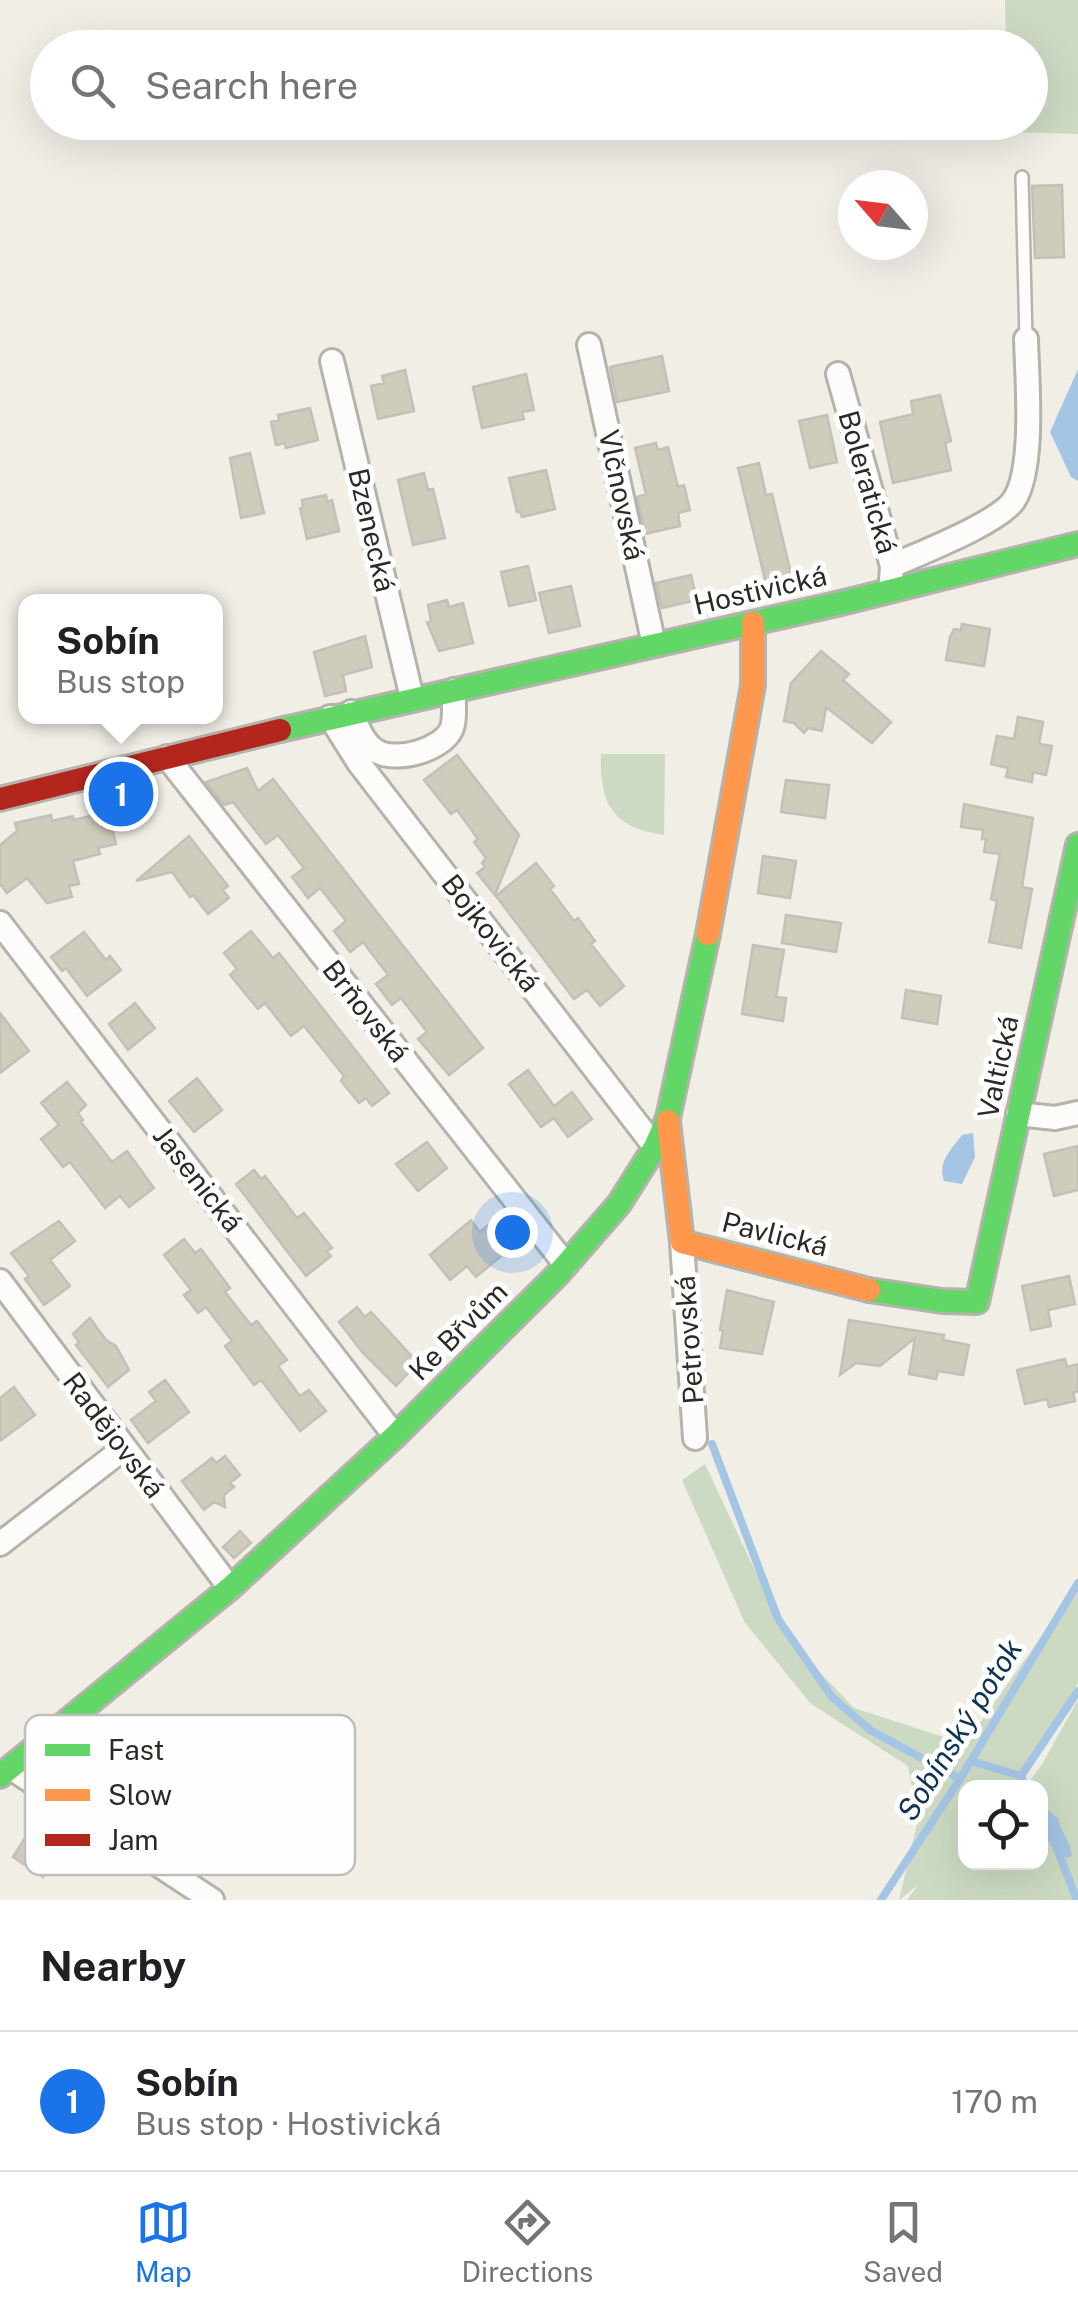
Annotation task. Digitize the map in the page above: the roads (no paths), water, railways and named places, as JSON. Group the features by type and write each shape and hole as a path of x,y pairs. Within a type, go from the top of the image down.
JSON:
{"street":[{"name":"Hostivická","path":"891,578 1014,501 1026,464 1026,339"},
{"name":"Vlčnovská","path":"589,345 654,645"},
{"name":"Bzenecká","path":"332,361 412,698"},
{"name":"Boleratická","path":"838,374 891,578"},
{"name":"Hostivická","path":"0,799 412,698 754,623 891,578 1078,544"},
{"name":"Ke Břvům","path":"75,1715 230,1588 395,1436 566,1265 620,1204 668,1118 697,995 753,685 754,623"},
{"path":"340,715 378,752 396,756 432,747 444,739 453,727 454,690"},
{"name":"Bojkovická","path":"340,715 360,763 655,1147"},
{"name":"Brňovská","path":"167,758 566,1265"},
{"name":"Valtická","path":"977,1302 1078,845"},
{"name":"Jasenická","path":"0,923 395,1436"},
{"path":"1018,1114 1056,1118 1078,1113"},
{"name":"Pavlická","path":"668,1118 682,1242 879,1291 941,1302 977,1302"},
{"name":"Petrovská","path":"682,1242 696,1438"},
{"name":"Radějovská","path":"0,1281 230,1588"},
{"path":"0,1544 123,1448"},
{"path":"172,1875 212,1900"}],"lane":[{"path":"1022,177 1026,339"}],"water":[{"path":"1078,369 1078,481 1071,477 1050,432"},
{"path":"973,1133 975,1157 962,1184 944,1181 942,1168 946,1156 962,1135"},
{"path":"1048,1810 1058,1818 1072,1856 1067,1858 1048,1840"}],"waterway":[{"path":"712,1444 778,1619 832,1697 870,1730 960,1779"},
{"name":"Sobínský potok","path":"881,1900 960,1779 1078,1583"},
{"path":"1021,1776 1078,1691"},
{"path":"971,1761 1021,1776 1023,1780"},
{"path":"1057,1849 1077,1900"}],"place":[{"name":"Sobín","path":"121,794"}]}
